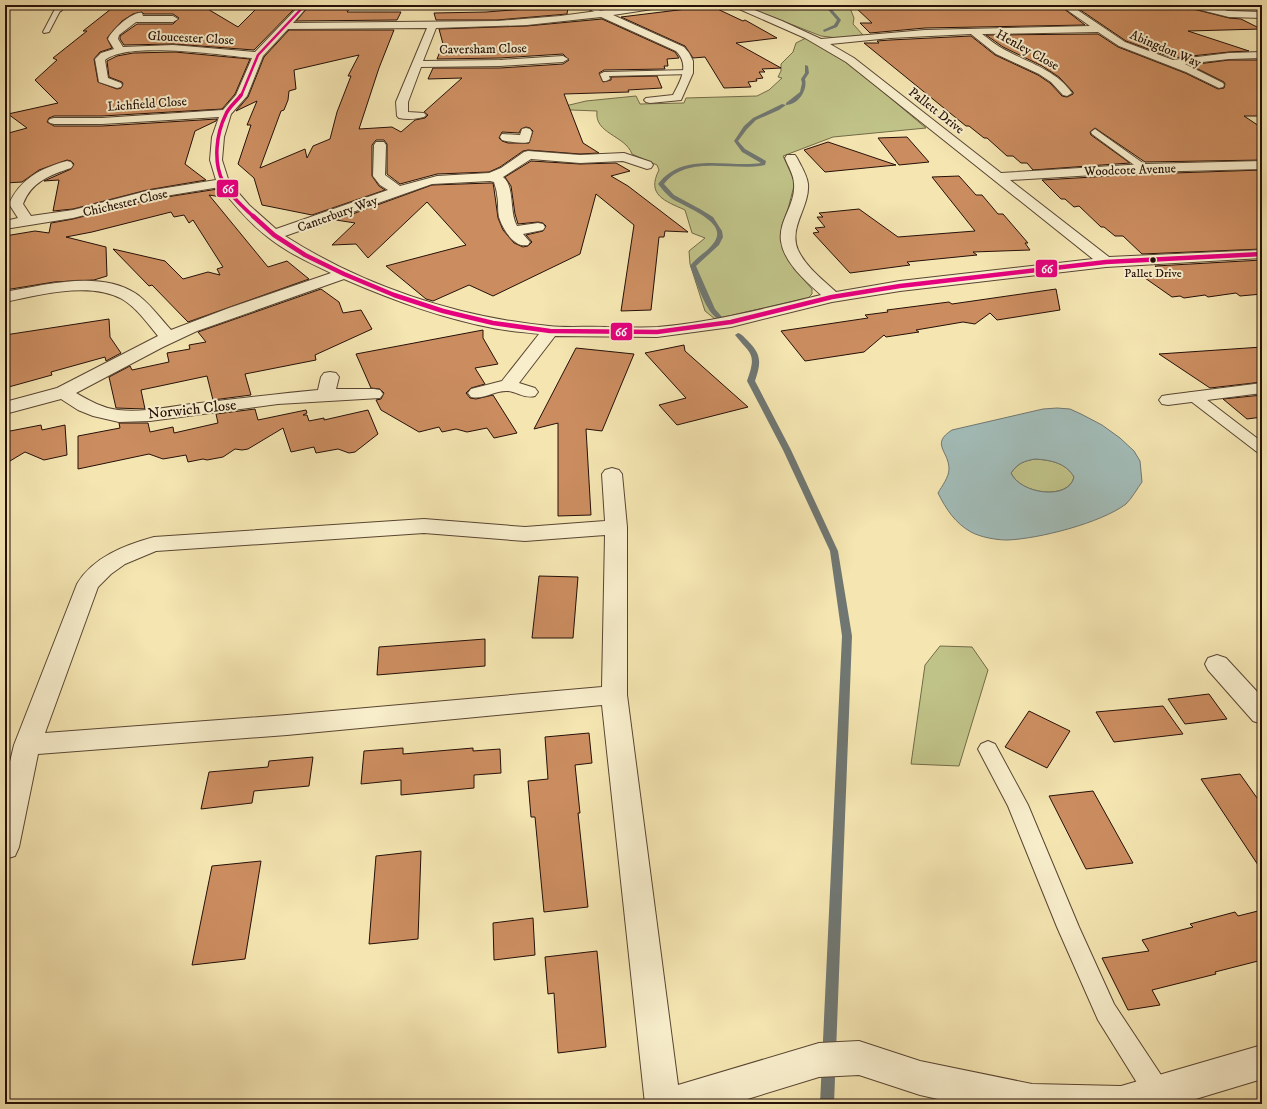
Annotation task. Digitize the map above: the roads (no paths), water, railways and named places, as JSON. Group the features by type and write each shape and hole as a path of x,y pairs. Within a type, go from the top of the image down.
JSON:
{"street":[{"path":"305,5 258,55 241,96 226,113 218,136 216,160 222,183 244,208 274,235 305,255 344,274 394,294 443,311 492,322 550,331 657,332 731,322 832,296 954,280 1106,262 1262,254"},
{"path":"285,26 527,22 606,9 659,5"},
{"name":"Pallett Drive","path":"734,5 821,42 859,66 1106,262"},
{"name":"Abingdon Way","path":"1064,5 1122,44 1172,63 1219,85"},
{"path":"1192,5 1229,14 1262,15"},
{"path":"606,9 680,50 689,59 689,72 677,98 650,100"},
{"name":"Gloucester Close","path":"121,50 115,44 113,39 116,34 136,17 173,19"},
{"path":"420,115 403,116 402,102 433,24"},
{"path":"821,42 897,35 1100,29"},
{"name":"Henley Close","path":"974,32 1000,52 1044,72 1055,80 1067,93"},
{"name":"Gloucester Close","path":"103,80 100,59 105,55 121,50 152,47 186,48 214,52 258,55"},
{"path":"1172,63 1229,56 1262,55"},
{"name":"Caversham Close","path":"418,64 556,61"},
{"path":"92,84 103,80 117,85"},
{"name":"Lichfield Close","path":"54,121 74,117 102,121 226,113"},
{"path":"506,137 525,135 528,155 580,159 623,152 647,165"},
{"name":"Canterbury Way","path":"380,145 379,176 385,182 398,190"},
{"name":"Canterbury Way","path":"274,235 336,214 398,190 434,180 491,177 508,169 528,155"},
{"path":"791,158 801,185 800,193 787,230 788,242 794,255 806,271 832,296"},
{"name":"Woodcote Avenue","path":"999,177 1144,168 1262,164"},
{"path":"27,221 16,204 18,195 39,169 67,165"},
{"path":"491,177 500,180 504,194 506,219 513,231 523,242"},
{"name":"Chichester Close","path":"5,225 73,214 147,195 222,183"},
{"path":"513,231 538,227"},
{"path":"5,408 63,392 169,338 220,316 283,296 344,274"},
{"path":"5,297 82,286 116,290 129,297 169,338"},
{"path":"508,385 550,331"},
{"path":"326,395 330,377"},
{"path":"477,393 508,385 529,392"},
{"path":"1168,400 1262,388"},
{"name":"Norwich Close","path":"63,392 85,406 100,412 119,416 150,415 326,395 374,394"},
{"path":"612,474 616,527 614,695 663,1104"},
{"path":"5,847 27,745 88,584 103,568 126,553 154,544 424,526 525,534 616,527"},
{"path":"1217,664 1262,714"},
{"path":"27,745 287,726 614,695"},
{"path":"672,1104 699,1097 780,1070 819,1060 858,1058 920,1078 1032,1102 1120,1104 1262,1062"}],"lane":[{"path":"46,32 60,7"},
{"path":"606,79 604,74 689,72"},
{"path":"1095,132 1144,168"},
{"path":"1193,396 1262,449"},
{"path":"988,750 1018,805 1068,927 1106,1012 1158,1093"}],"water":[{"path":"1043,409 1070,409 1102,425 1120,438 1134,451 1140,461 1142,482 1126,504 1101,518 1069,529 1035,537 1007,540 988,538 971,532 960,524 952,515 944,505 938,493 949,472 948,463 941,444 942,439 952,430","holes":["1041,459 1058,463 1067,468 1074,477 1070,485 1054,492 1034,490 1024,486 1016,480 1011,473 1016,467 1024,462"]}],"waterway":[{"path":"824,31 836,26 839,20 826,5"},
{"path":"788,104 802,93 804,83 803,79 807,73 806,66"},
{"path":"720,318 712,310 693,266 719,240 720,235 716,224 705,214 672,196 661,184 672,173 681,169 700,165 763,164 764,162 740,148 736,141 754,119 784,105"},
{"path":"738,335 749,346 755,355 756,365 751,381 787,450 834,551 847,636 827,1104"}],"place":[{"name":"Pallet Drive","path":"1153,260"}]}
